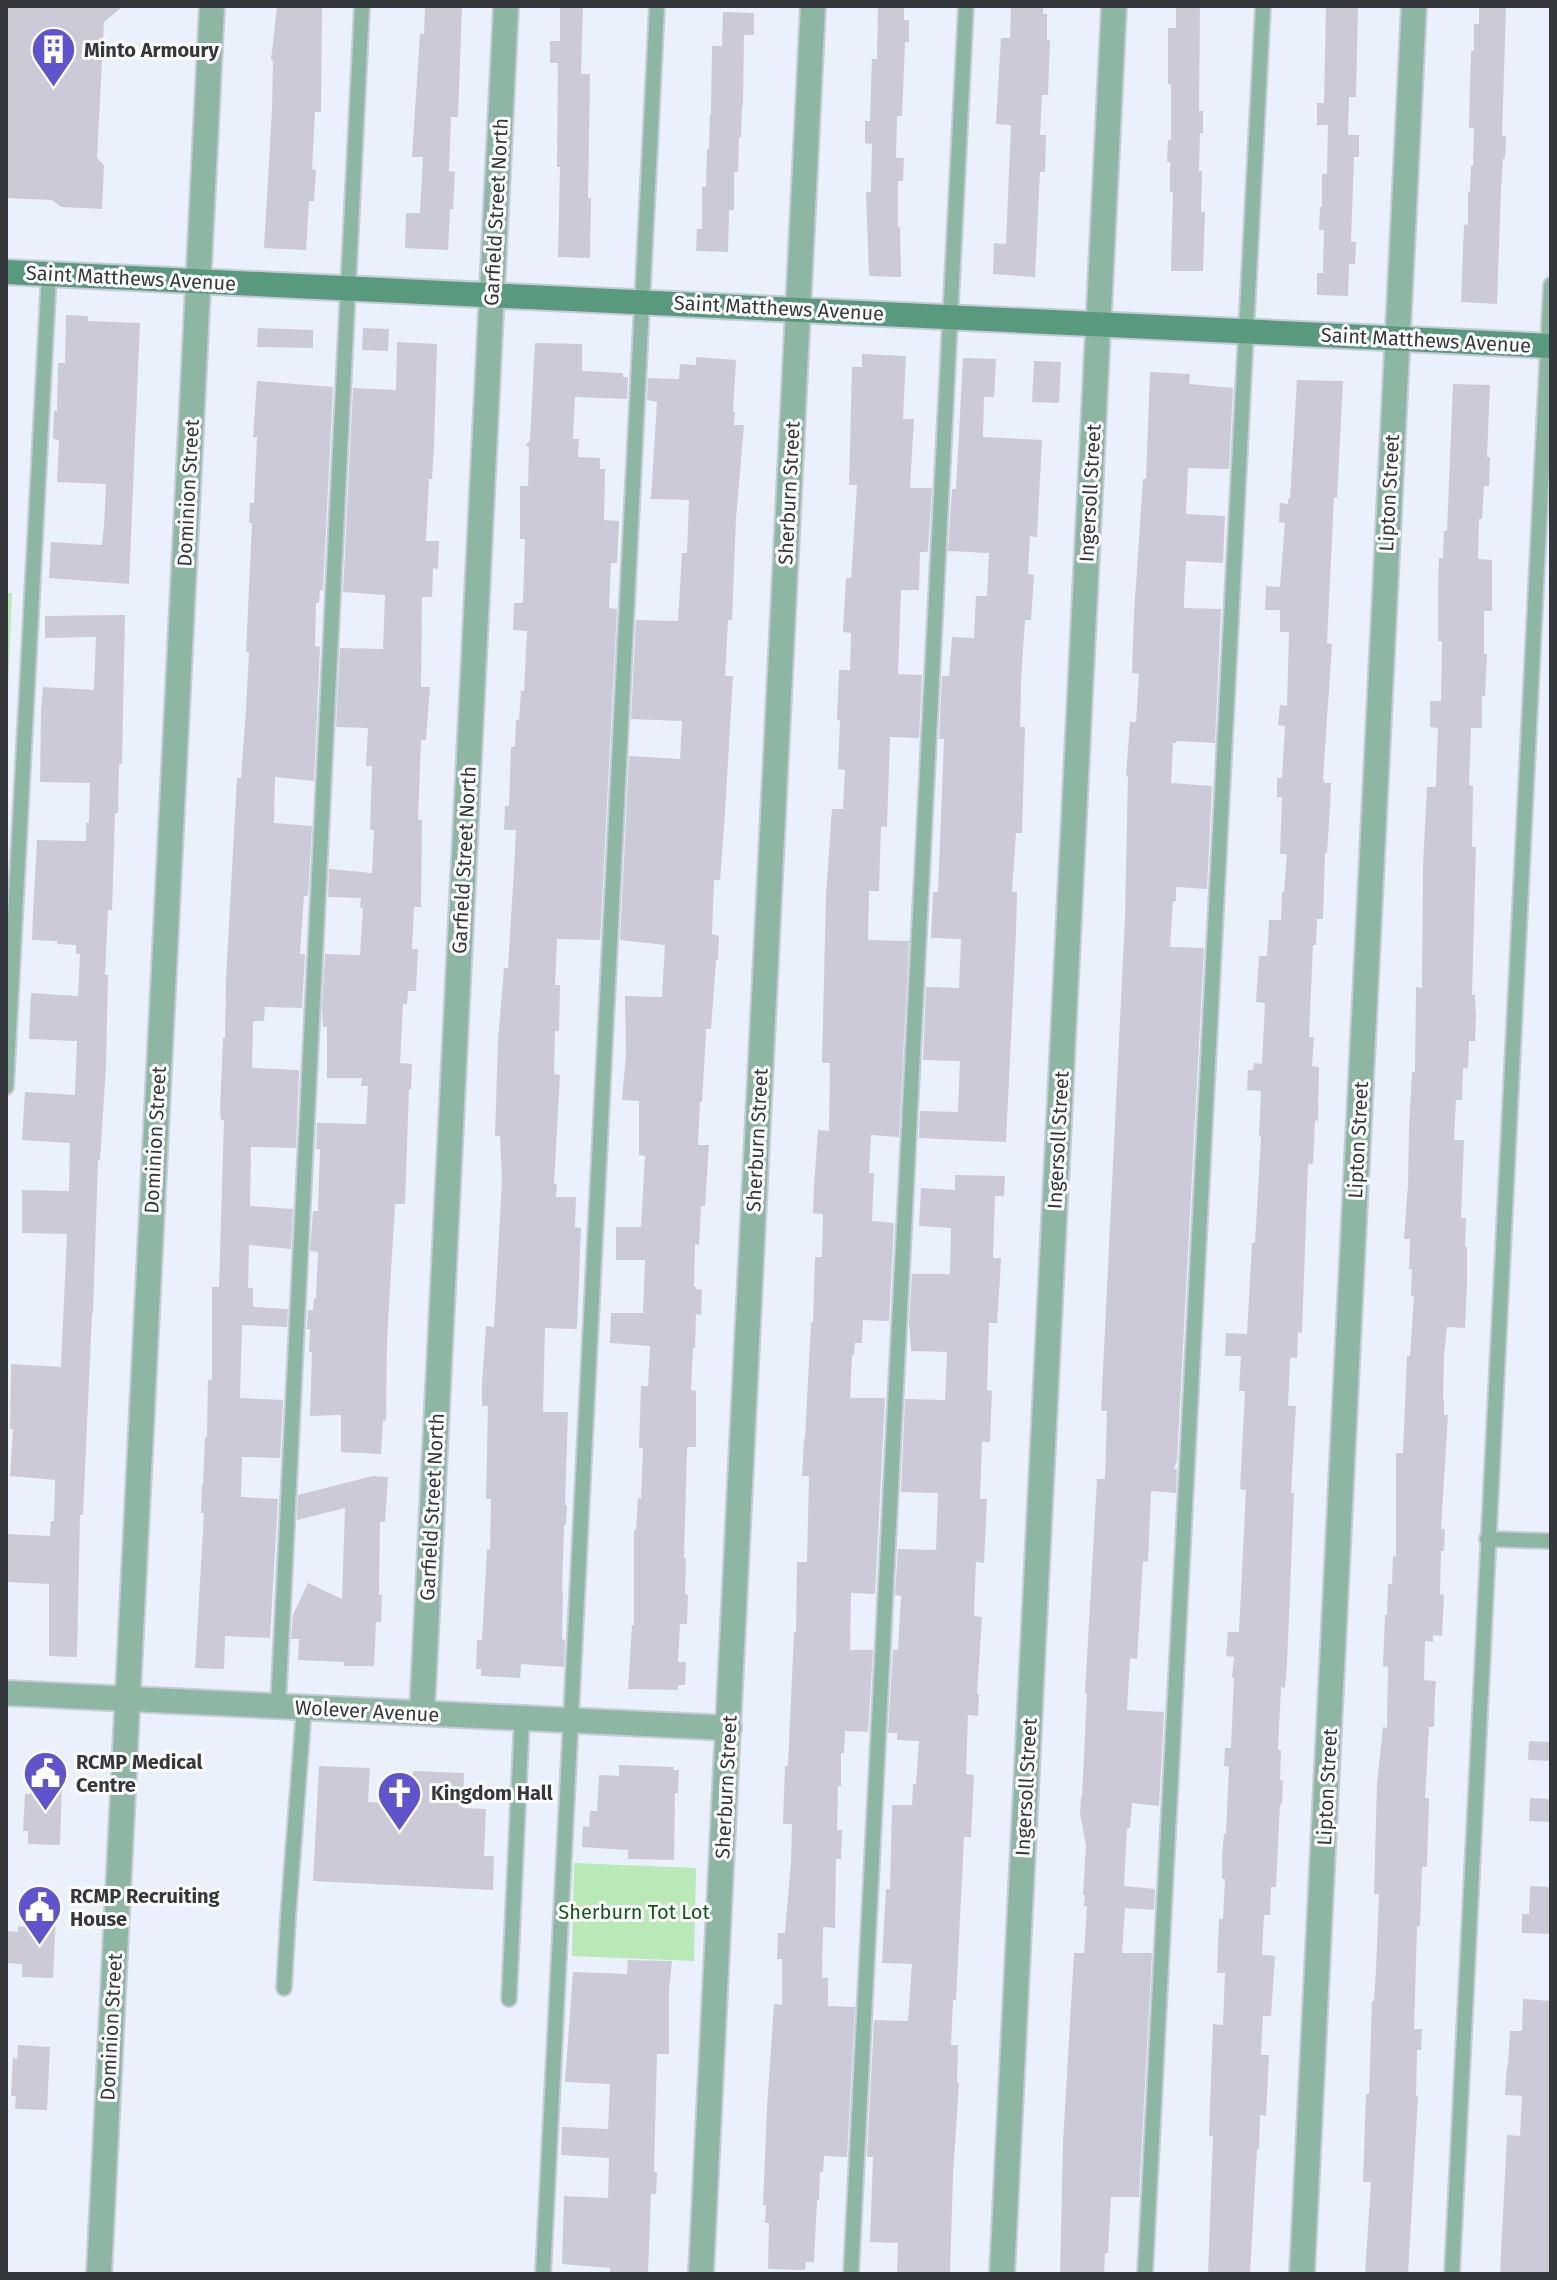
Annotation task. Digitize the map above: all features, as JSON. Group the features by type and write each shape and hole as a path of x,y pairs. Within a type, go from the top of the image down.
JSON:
{"street":[{"name":"Dominion Street","path":"99,2274 212,6"},
{"name":"Garfield Street North","path":"422,1713 506,6"},
{"name":"Sherburn Street","path":"701,2274 813,6"},
{"name":"Ingersoll Street","path":"1002,2274 1114,6"},
{"name":"Lipton Street","path":"1302,2274 1414,6"},
{"name":"Saint Matthews Avenue","path":"6,272 1550,346"},
{"name":"Wolever Avenue","path":"6,1693 729,1728"}],"lane":[{"path":"278,1707 362,6"},
{"path":"543,2274 657,6"},
{"path":"851,2274 966,6"},
{"path":"1145,2274 1263,6"},
{"path":"6,1087 49,274"},
{"path":"1452,2274 1551,285"},
{"path":"1487,1539 1551,1541"},
{"path":"284,1988 304,1708"},
{"path":"509,1999 522,1718"}],"green space":[{"path":"6,593 12,593 6,735"},
{"name":"Sherburn Tot Lot","path":"574,1863 696,1868 694,1961 572,1956"}],"building":[{"name":"Minto Armoury","path":"6,6 123,6 104,22 97,158 104,165 102,209 61,207 52,200 6,198"},
{"path":"277,6 322,6 321,112 315,112 314,201 309,201 306,250 264,248 272,109 271,60"},
{"path":"425,6 462,6 458,117 451,117 449,171 455,172 448,250 405,248 406,213 420,213 423,157 412,157 420,34 424,34"},
{"path":"560,6 583,6 581,74 590,74 590,258 558,257 558,63 550,63 550,41 560,41"},
{"path":"878,6 904,6 904,20 909,20 902,116 897,116 896,158 904,158 903,181 898,181 901,277 869,276 866,192 871,192 872,144 865,143 865,121 870,121 872,59 877,59"},
{"path":"1011,6 1043,6 1043,14 1047,14 1047,40 1050,40 1048,95 1042,95 1040,135 1046,135 1045,172 1040,172 1035,277 993,274 994,243 1006,244 1011,125 996,124 1001,38 1010,38"},
{"path":"1176,6 1200,6 1199,111 1203,111 1203,133 1200,133 1199,171 1202,171 1201,212 1205,212 1203,271 1171,271 1173,192 1170,192 1170,162 1167,162 1168,140 1171,140 1168,28 1176,28"},
{"path":"1326,6 1358,6 1356,97 1349,97 1348,135 1359,135 1359,157 1354,157 1351,242 1356,242 1355,264 1349,264 1348,296 1317,295 1317,273 1323,273 1324,230 1319,230 1322,174 1327,174 1328,125 1317,125 1317,103 1324,103"},
{"path":"1479,6 1506,6 1502,136 1506,136 1497,304 1461,302 1464,225 1468,224 1468,192 1473,166 1474,128 1469,128 1471,51 1474,51 1474,24 1479,24"},
{"path":"723,12 754,13 754,35 744,35 741,137 738,172 734,172 734,210 729,210 728,252 696,251 697,229 702,229 702,187 706,187 709,149 712,46 722,46"},
{"path":"66,315 88,316 88,321 140,323 129,584 49,578 51,542 102,545 104,526 106,484 57,482 59,440 53,439 54,411 57,411 58,363 65,363"},
{"path":"258,328 313,330 313,348 257,347"},
{"path":"363,328 389,329 388,351 362,350"},
{"path":"397,342 437,344 434,448 426,541 439,541 438,569 433,568 432,597 422,597 421,687 430,687 426,740 421,740 418,820 422,820 421,907 414,907 412,949 418,949 416,991 408,991 407,1004 403,1004 400,1063 412,1064 411,1089 405,1204 395,1204 386,1421 383,1420 381,1454 341,1452 341,1415 310,1416 312,1352 309,1352 310,1329 307,1329 308,1310 313,1310 316,1298 318,1252 310,1251 313,1211 318,1211 320,1149 316,1149 317,1123 366,1124 368,1086 361,1086 362,1078 327,1078 327,1027 323,1027 322,1009 325,954 360,955 363,908 360,908 361,898 328,897 329,869 372,873 374,830 370,830 372,766 366,766 368,728 336,727 340,648 383,649 385,595 343,592 353,388 396,390"},
{"path":"535,343 582,344 582,371 623,373 623,377 628,377 627,399 575,397 573,439 579,439 578,457 600,458 600,469 605,469 604,520 619,521 617,563 611,563 609,608 617,609 600,940 557,939 555,985 560,985 559,1031 555,1031 554,1074 560,1075 554,1184 557,1184 556,1197 576,1197 575,1227 581,1228 577,1329 545,1328 543,1412 568,1412 562,1593 564,1667 521,1664 520,1678 481,1676 481,1669 476,1669 477,1640 482,1640 487,1549 490,1550 491,1499 486,1499 488,1406 482,1406 482,1384 486,1326 494,1327 502,1180 500,1136 495,1136 498,1041 504,968 508,968 516,830 504,830 505,806 509,806 511,747 515,747 516,720 519,720 521,691 524,691 527,631 513,630 514,603 523,603 525,539 520,539 520,486 528,486 529,448 526,445 530,440"},
{"path":"862,354 906,356 903,419 914,419 910,488 932,488 928,550 920,552 919,590 901,590 898,674 922,675 919,738 890,737 887,827 881,826 879,891 869,891 868,940 909,941 899,1137 871,1135 869,1173 874,1173 872,1221 894,1223 889,1321 863,1320 862,1343 855,1343 852,1355 850,1398 885,1398 875,1594 851,1593 850,1650 873,1650 868,1732 845,1731 841,1786 838,1786 837,1830 842,1830 841,1859 836,1859 835,1928 823,1927 822,1978 828,1978 828,2006 855,2007 847,2157 824,2156 817,2200 814,2262 806,2262 805,2270 768,2269 769,2223 765,2223 766,2205 763,2205 767,2108 774,2004 782,2005 782,1959 777,1959 778,1933 785,1933 791,1862 792,1824 783,1824 785,1766 788,1766 796,1632 797,1562 807,1562 809,1476 802,1476 815,1257 822,1257 823,1214 813,1213 814,1186 818,1130 829,1131 830,1063 822,1063 826,895 832,809 843,809 845,770 838,769 839,670 850,670 851,633 843,632 846,578 851,578 857,485 849,485 852,367 862,367"},
{"path":"696,357 736,360 734,425 744,425 732,620 728,620 725,676 733,676 725,813 720,880 714,880 712,934 719,936 718,960 711,1029 706,1029 700,1102 698,1145 709,1145 705,1206 701,1206 699,1245 695,1244 694,1287 702,1290 701,1315 696,1314 691,1390 696,1391 696,1447 687,1449 684,1558 687,1624 680,1624 678,1662 686,1662 685,1685 678,1685 678,1690 628,1689 634,1625 634,1530 638,1498 641,1499 641,1386 648,1386 650,1346 610,1343 611,1313 643,1313 645,1260 616,1260 616,1227 641,1227 645,1156 639,1155 639,1101 622,1100 626,1054 625,996 662,997 665,945 620,940 629,756 680,759 682,721 631,719 636,620 678,621 682,553 687,553 689,500 651,499 657,402 647,400 648,378 679,379 680,364 696,365"},
{"path":"963,358 996,359 994,397 984,397 983,437 1042,440 1037,537 1030,536 1028,574 1034,575 1031,620 1025,620 1021,681 1020,727 1025,727 1022,833 1016,833 1012,892 1017,892 1006,1142 919,1138 920,1111 958,1112 960,1061 923,1060 926,987 959,988 961,939 931,938 933,892 938,892 944,739 939,739 942,676 949,676 952,637 974,638 976,596 987,596 989,553 948,551 952,489 956,489"},
{"path":"1034,361 1061,362 1059,403 1032,402"},
{"path":"1150,372 1190,374 1189,384 1233,388 1229,469 1188,468 1186,514 1225,516 1223,563 1186,561 1184,600 1184,608 1221,609 1215,743 1173,743 1171,783 1212,786 1207,889 1176,887 1170,947 1204,948 1177,1460 1174,1469 1177,1469 1176,1493 1151,1491 1148,1562 1143,1561 1137,1659 1130,1658 1127,1710 1164,1712 1159,1806 1132,1803 1130,1828 1127,1828 1124,1886 1155,1889 1154,1910 1125,1908 1122,1953 1152,1953 1139,2197 1111,2197 1104,2274 1060,2274 1063,2143 1074,1953 1084,1953 1087,1906 1084,1906 1083,1895 1086,1846 1080,1813 1097,1479 1105,1479 1107,1411 1101,1411 1125,917 1126,776 1130,722 1136,722 1139,674 1132,673 1134,614 1143,479 1146,479"},
{"path":"1297,380 1343,381 1327,643 1332,644 1323,779 1325,783 1331,783 1330,806 1323,919 1317,919 1316,945 1313,945 1309,1037 1314,1037 1312,1066 1319,1067 1318,1121 1315,1120 1313,1164 1308,1164 1302,1333 1298,1332 1297,1358 1290,1358 1288,1406 1296,1406 1287,1664 1285,1688 1281,1687 1278,1750 1281,1750 1282,1805 1276,1887 1271,1887 1270,1915 1264,1915 1262,1955 1275,1956 1271,2016 1263,2016 1261,2055 1269,2055 1266,2116 1260,2115 1250,2274 1208,2274 1213,2024 1223,2025 1225,1973 1217,1973 1219,1919 1223,1919 1225,1879 1222,1879 1222,1856 1229,1767 1224,1766 1225,1748 1231,1748 1234,1678 1234,1657 1226,1656 1228,1632 1239,1632 1246,1490 1240,1489 1245,1391 1239,1391 1241,1356 1225,1356 1226,1333 1247,1334 1261,1136 1261,1091 1247,1090 1248,1070 1253,1070 1254,1063 1262,1064 1265,1003 1256,1002 1259,956 1267,956 1269,920 1281,920 1287,854 1280,854 1282,797 1277,797 1277,778 1282,778 1285,726 1278,725 1280,705 1287,706 1289,632 1280,632 1280,610 1265,610 1266,586 1280,587 1285,523 1279,522 1280,503 1288,504 1290,499"},
{"path":"257,381 333,387 323,590 320,590 319,603 316,603 315,646 320,647 314,781 275,777 274,823 312,826 308,896 304,896 300,954 305,954 302,1008 265,1007 264,1021 253,1021 252,1068 299,1070 296,1148 251,1147 250,1206 293,1209 291,1249 249,1245 248,1288 253,1288 253,1307 288,1309 287,1327 242,1325 240,1398 283,1400 280,1458 242,1457 241,1497 278,1499 270,1638 225,1636 224,1669 195,1668 208,1380 212,1380 212,1287 219,1287 223,1038 237,778 241,778 246,710 252,523 249,523 250,503 254,503 257,437 253,437"},
{"path":"1453,384 1490,385 1489,486 1484,486 1482,519 1479,519 1478,559 1492,560 1492,611 1484,611 1484,654 1487,654 1485,696 1482,696 1482,728 1471,728 1469,785 1473,786 1472,847 1476,847 1472,995 1475,995 1475,1041 1469,1041 1468,1068 1463,1068 1462,1100 1456,1100 1454,1140 1464,1140 1461,1218 1466,1218 1465,1328 1447,1327 1443,1399 1444,1415 1448,1415 1441,1529 1445,1529 1444,1551 1441,1551 1440,1594 1444,1595 1442,1636 1433,1635 1433,1642 1425,1641 1424,1680 1436,1681 1434,1727 1429,1727 1425,1798 1429,1798 1427,1867 1422,1867 1420,1926 1417,1926 1414,2029 1422,2029 1421,2050 1417,2050 1418,2096 1408,2274 1365,2274 1371,2182 1363,2182 1366,2094 1369,2094 1379,1894 1374,1894 1377,1784 1383,1727 1387,1728 1388,1667 1383,1666 1388,1584 1392,1584 1393,1556 1396,1557 1396,1453 1403,1453 1407,1356 1410,1356 1414,1296 1411,1296 1412,1269 1409,1269 1410,1239 1404,1239 1412,1072 1415,1072 1416,987 1422,988 1427,787 1435,787 1436,784 1438,728 1430,727 1430,701 1441,701 1439,558 1443,558 1444,531 1447,531"},
{"path":"125,615 122,764 119,764 118,813 115,813 112,910 108,910 106,1066 98,1160 83,1515 80,1515 77,1657 49,1656 49,1584 6,1582 6,1534 50,1536 51,1521 54,1521 55,1480 10,1476 13,1429 10,1429 11,1364 61,1367 67,1234 22,1233 22,1190 69,1191 70,1143 22,1140 25,1092 75,1095 77,1041 29,1039 31,993 78,996 80,954 76,954 76,945 32,940 33,912 37,840 86,841 90,783 40,782 41,711 43,687 94,690 96,637 45,638 45,616"},
{"path":"955,1175 1005,1176 1004,1196 995,1196 993,1258 1001,1258 997,1323 989,1323 987,1390 992,1391 990,1442 982,1442 980,1499 987,1499 984,1563 976,1562 975,1586 974,1616 982,1617 978,1716 968,1715 966,1774 974,1775 971,1837 964,1837 956,2000 953,2000 951,2045 958,2045 959,2083 950,2274 897,2274 898,2243 870,2242 873,2157 867,2157 874,2020 908,2021 912,1964 882,1963 886,1889 890,1889 892,1805 912,1805 919,1741 897,1740 897,1733 888,1733 893,1650 898,1650 901,1596 895,1595 898,1549 936,1550 938,1493 901,1492 905,1399 945,1400 947,1352 911,1351 909,1322 912,1274 950,1274 951,1228 919,1226 921,1188 955,1190"},
{"path":"373,1476 388,1477 385,1522 380,1522 381,1622 376,1622 374,1666 298,1660 299,1639 291,1639 293,1615 308,1583 342,1599 345,1508 297,1520 298,1495"},
{"path":"1529,1741 1551,1742 1551,1761 1528,1760"},
{"path":"619,1765 674,1767 673,1770 679,1770 678,1793 675,1793 674,1860 628,1859 628,1850 582,1847 583,1826 589,1827 590,1811 597,1811 599,1775 619,1776"},
{"name":"Kingdom Hall","path":"319,1766 370,1768 368,1802 411,1805 413,1771 464,1773 463,1808 486,1809 484,1856 494,1856 493,1890 313,1881"},
{"name":"RCMP Medical Centre","path":"31,1781 62,1782 60,1845 28,1844 28,1831 23,1831 25,1794 30,1794"},
{"path":"1530,1798 1551,1799 1551,1822 1529,1821"},
{"path":"1530,1886 1551,1887 1551,1934 1522,1933 1522,1914 1529,1914"},
{"path":"24,1914 56,1915 53,1978 22,1977 22,1964 6,1963 6,1931 18,1932 18,1926 24,1927"},
{"path":"628,1960 672,1961 669,2054 657,2054 654,2172 657,2172 656,2194 651,2194 648,2274 610,2274 610,2268 562,2264 564,2196 608,2198 609,2158 561,2155 562,2127 608,2129 610,2084 565,2082 573,1972 627,1974"},
{"path":"1523,1999 1551,2001 1551,2274 1500,2274 1507,2135 1520,2136 1522,2096 1505,2095 1507,2065 1510,2031 1522,2031"},
{"path":"18,2045 50,2047 47,2110 15,2109 16,2096 11,2096 13,2058 17,2059"}],"place":[{"name":"Minto Armoury","path":"53,89"},
{"name":"RCMP Medical Centre","path":"45,1813"},
{"name":"Kingdom Hall","path":"400,1832"},
{"name":"RCMP Recruiting House","path":"39,1946"}]}
